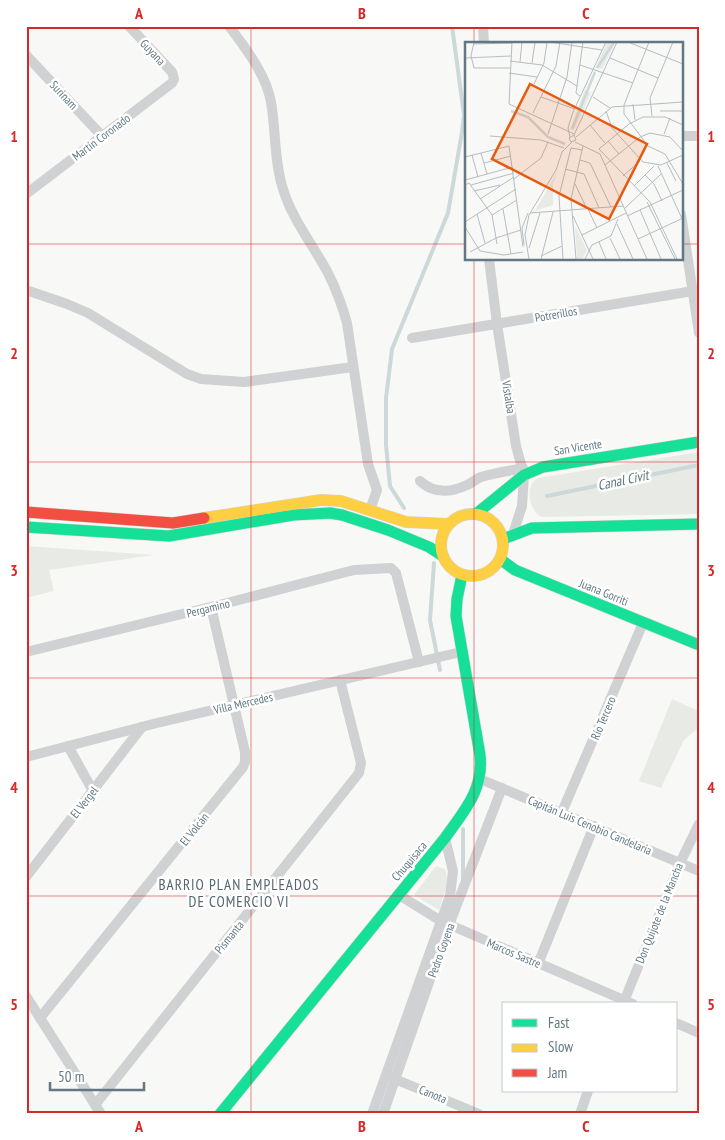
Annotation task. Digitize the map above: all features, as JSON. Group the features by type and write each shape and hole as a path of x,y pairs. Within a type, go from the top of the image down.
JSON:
{"main road":[{"name":"San Vicente","path":"476,514 524,472 543,467 699,442"},
{"path":"26,512 173,523 316,500 341,501 415,523 449,524"},
{"path":"26,527 169,536 293,515 330,513 388,530 421,543 443,556"},
{"path":"476,514 483,516 508,536 500,559 494,568 486,574 462,576 448,565 443,556 442,539 449,524 461,516 476,514"},
{"path":"508,536 532,528 699,524"},
{"name":"Juana Gorriti","path":"500,559 515,570 699,646"},
{"name":"Chuquisaca","path":"220,1114 446,838 473,795 480,779 480,755 456,616 457,599 462,576"}],"street":[{"name":"Guyana","path":"129,26 172,72 174,78"},
{"path":"229,26 252,56 271,101 277,160 283,190 300,226 328,273 341,301 347,323 352,367 368,464 377,490 370,510"},
{"path":"483,26 484,42"},
{"name":"Surinam","path":"26,55 102,136"},
{"name":"Martín Coronado","path":"26,194 172,83 174,78"},
{"path":"682,136 699,136"},
{"path":"682,219 696,290 699,333"},
{"name":"Vistalba","path":"489,260 516,446 524,472 522,506 508,536"},
{"path":"26,290 88,313 187,374 201,379 244,382 352,367"},
{"name":"Potrerillos","path":"412,338 696,290"},
{"name":"San Vicente","path":"420,481 436,491 447,492 479,478 524,472"},
{"name":"Pergamino","path":"26,652 354,570 391,568 396,573 420,662"},
{"name":"El Volcán","path":"40,1018 243,767 245,752 211,607"},
{"name":"Río Tercero","path":"562,812 643,623"},
{"name":"Villa Mercedes","path":"26,757 142,727 461,652"},
{"name":"Pismanta","path":"98,1109 359,773 362,763 340,680"},
{"name":"El Vergel","path":"26,877 142,727"},
{"path":"68,746 93,791"},
{"name":"Capitán Luis Cenobio Candelaria","path":"480,779 699,871"},
{"name":"Pedro Goyena","path":"383,1114 391,1077 445,923 502,788"},
{"name":"Don Quijote de la Mancha","path":"627,1002 680,863 699,824"},
{"path":"538,964 594,826"},
{"name":"Pedro Goyena","path":"445,923 453,881 453,871 446,838"},
{"name":"Marcos Sastre","path":"399,895 445,923 627,1002"},
{"path":"26,996 98,1109"},
{"path":"678,1024 699,1033"},
{"name":"Pedro Goyena","path":"372,1114 391,1077"},
{"name":"Canota","path":"391,1077 479,1114"},
{"path":"580,1114 588,1092"}],"shaded area":[{"path":"699,452 699,514 542,517 534,510 531,504 531,486 538,478"},
{"path":"26,546 154,555 49,570 54,591 26,598"},
{"path":"672,699 699,711 699,727 684,740 661,788 639,781"},
{"path":"436,866 445,869 448,882 439,910 414,895"}],"waterway":[{"path":"404,508 390,486 386,445 386,398 392,349 448,213 464,115 452,26"},
{"name":"Canal Civit","path":"547,496 699,465"},
{"name":"Canal Civit","path":"434,563 430,620 440,670"},
{"name":"Canal Civit","path":"463,829 463,880"}],"traffic: fast":[{"path":"476,514 524,475 543,467 699,442"},
{"path":"26,527 169,536 293,515 330,513 388,530 429,547 443,556"},
{"path":"503,539 532,528 699,524"},
{"path":"500,559 515,570 699,645"},
{"path":"220,1114 445,838 476,790 479,779 480,755 456,616 462,575"}],"traffic: slow":[{"path":"204,518 321,500 341,501 406,522 449,524"},
{"path":"472,514 484,516 494,523 501,533 503,545 501,557 494,567 484,574 472,576 460,574 450,567 443,557 441,545 443,533 450,523 460,516 472,514"}],"traffic: jam":[{"path":"26,512 173,523 204,518"}],"district":[{"name":"BARRIO PLAN EMPLEADOS DE COMERCIO VI","path":"239,892"}]}
